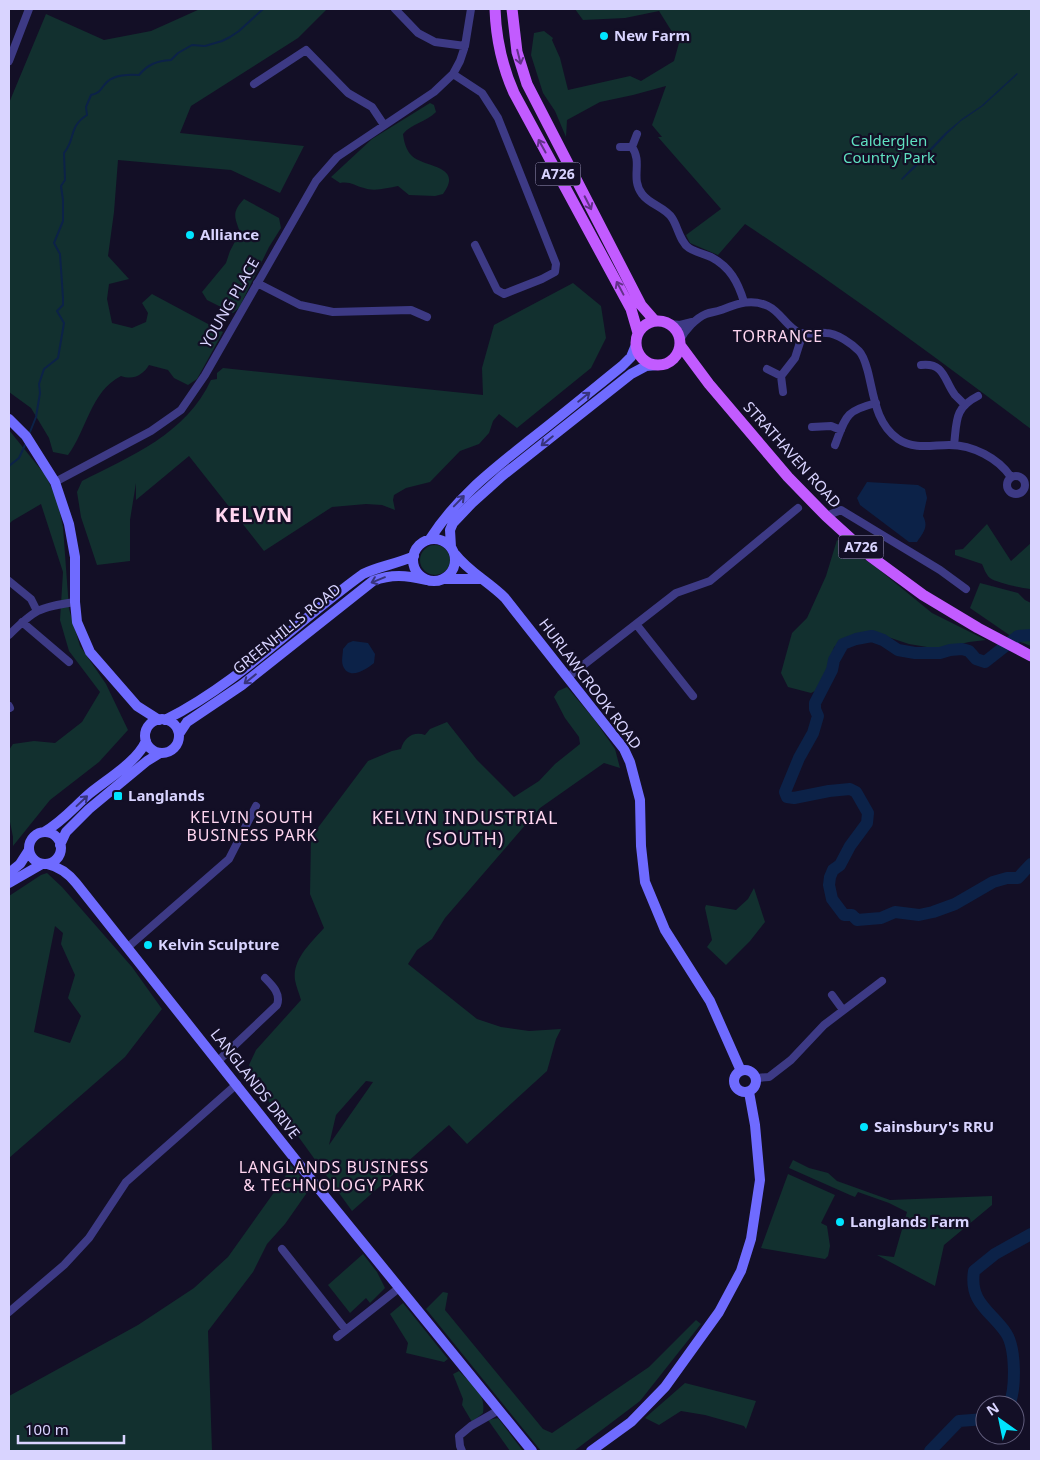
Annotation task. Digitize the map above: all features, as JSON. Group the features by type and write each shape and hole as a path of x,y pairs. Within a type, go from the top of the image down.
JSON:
{"main road":[{"name":"A726","path":"495,9 499,49 514,93 631,309 638,333 636,345"},
{"name":"A726","path":"512,9 517,52 531,92 641,305 655,321"},
{"path":"638,333 647,324 655,321 663,321 670,324"},
{"name":"A726","path":"670,324 678,334 680,342"},
{"path":"636,345 638,353 643,359 658,365 672,360 677,353 680,342"},
{"name":"STRATHAVEN ROAD","path":"680,342 709,384 788,477 826,516 870,556 922,594 978,628 1030,656"},
{"name":"STRATHAVEN ROAD","path":"672,360 685,366 709,384"}],"street":[{"path":"9,60 29,9"},
{"path":"395,9 418,33 435,42 465,46"},
{"name":"YOUNG PLACE","path":"55,482 151,431 181,410 205,375 316,181 337,157 434,92 453,74 465,46 471,9"},
{"path":"254,84 306,50 348,93 372,107 384,125"},
{"path":"453,74 482,93 498,118 556,264 554,272 542,279 504,294 497,290 475,244"},
{"path":"637,134 632,147 638,158 636,176 637,185 642,194 647,200 670,215 687,247 716,260 732,274 739,285 744,302"},
{"path":"620,147 632,147"},
{"path":"257,283 300,304 333,312 411,310 427,316"},
{"path":"680,342 686,330 706,314 744,302 760,303 769,306 795,330 803,333 828,332 859,351 866,365 882,422 896,438 904,443 924,447 954,445 979,452 992,458 1006,469 1012,477"},
{"path":"670,324 680,325 699,319"},
{"path":"783,392 781,376 794,358 803,333"},
{"path":"430,540 447,513 466,493 622,366 631,357 636,345"},
{"path":"920,365 928,364 937,368 947,380 954,394 964,404"},
{"path":"444,579 454,568 450,530 457,518 502,476 631,374 646,366 658,365"},
{"path":"767,369 781,376"},
{"path":"954,445 957,418 964,404 978,396"},
{"path":"836,445 848,414 876,403"},
{"path":"9,419 26,436 55,482 69,524 75,557 77,622 90,652 137,706 162,720 174,724 179,734 176,746 169,752 160,753 148,761 68,828 55,860 9,883"},
{"path":"812,427 831,426 841,430"},
{"path":"1018,476 1023,478 1028,486 1020,493 1010,493 1007,484 1012,477 1018,476"},
{"path":"568,677 676,592 710,581 798,508"},
{"path":"826,516 841,510 940,570 966,590"},
{"path":"453,550 441,540 430,540 420,544 414,556 414,567 426,580 480,579"},
{"name":"HURLAWCROOK ROAD","path":"453,550 480,579 490,584 504,598 624,749 630,762 640,800 641,846 645,882 665,930 710,1001 741,1070"},
{"name":"GREENHILLS ROAD","path":"162,720 191,706 233,678 363,574 414,556"},
{"name":"GREENHILLS ROAD","path":"179,734 187,722 235,690 373,581 394,575 426,580"},
{"path":"9,581 31,599 37,611"},
{"path":"9,635 27,617 37,611 48,606 75,602"},
{"path":"22,622 69,662"},
{"path":"636,624 693,696"},
{"path":"137,706 151,749 160,753"},
{"path":"9,873 20,864 29,850 31,840 35,836 63,819 88,795 137,755 151,724 162,720"},
{"path":"128,947 228,859 256,806"},
{"path":"44,832 54,835 60,847"},
{"name":"LANGLANDS DRIVE","path":"60,847 69,874 310,1178 532,1451"},
{"path":"29,850 33,859 44,864"},
{"name":"LANGLANDS DRIVE","path":"44,864 55,866 69,874"},
{"path":"218,1061 277,1006 279,998 265,978"},
{"path":"756,1078 769,1076 792,1060 824,1026 882,981"},
{"path":"832,995 844,1010"},
{"path":"741,1070 752,1072 756,1078 755,1085 748,1092 742,1092 734,1085 735,1075 741,1070"},
{"path":"9,1312 64,1266 88,1238 126,1182 237,1084"},
{"path":"591,1451 631,1422 665,1387 719,1312 741,1271 751,1239 760,1180 755,1125 748,1092"},
{"path":"282,1249 346,1330"},
{"path":"337,1337 399,1288"},
{"path":"462,1451 460,1436 471,1426 499,1410"}],"green space":[{"path":"200,9 327,9 298,38 191,106 180,133 304,146 280,193 231,170 118,160 108,256 129,279 109,284 107,299 112,323 132,328 146,322 148,313 142,303 152,294 223,332 197,379 188,385 174,378 168,370 149,365 137,376 129,378 121,376 102,392 68,455 53,452 49,438 31,408 9,392 9,103 46,14 104,40 151,31"},
{"name":"Calderglen Country Park","path":"575,9 1031,9 1031,429 890,325 745,224 718,255 690,243 686,235 721,209 658,137 662,137 652,125 666,86 600,102 567,120 566,137 555,111 543,93 531,55 534,33 544,31 553,38 552,40 560,58 568,90 630,76 641,81 674,61 679,43 659,11 625,18 583,20"},
{"path":"430,103 434,105 436,112 406,131 403,137 407,149 412,156 446,172 449,178 448,185 443,194 435,196 409,195 398,186 372,190 350,183 340,183 331,177 372,139"},
{"path":"244,199 279,218 281,228 269,247 239,308 233,313 207,300 202,292 226,263 240,232 235,214 237,207"},
{"path":"573,283 601,306 606,338 591,368 517,428 499,414 493,421 489,433 479,444 460,451 430,482 406,488 394,495 395,510 382,505 366,504 332,507 264,551 189,456 136,500 136,483 130,520 130,561 97,565 81,517 77,492 82,481 138,452 172,429 187,415 200,399 211,380 217,379 217,373 223,368 483,395 482,368 494,325"},
{"path":"9,430 46,476 57,500 63,527 69,609 80,646 106,684 128,730 99,762 50,800 13,846 9,817 9,750 13,744 34,741 55,743 82,722 100,692 69,651 60,620 63,572 41,504 9,524"},
{"path":"987,524 1011,561 1031,543 1031,589 993,580 987,575 982,564 955,555 955,550 963,549"},
{"path":"837,540 877,568 932,613 986,640 939,649 909,644 888,637 852,635 834,647 825,686 811,693 788,687 781,673 792,633 807,618 826,576"},
{"path":"435,545 445,550 450,560 445,570 435,575 425,570 420,560 425,550"},
{"path":"980,583 1018,593 1031,603 1031,639 1022,640 1031,641 1031,646 1018,641 970,608"},
{"path":"567,687 594,719 615,749 620,768 604,763 540,808 445,918 432,939 417,950 408,964 477,1019 501,1027 529,1031 561,1029 556,1039 547,1071 467,1144 449,1125 352,1211 295,1132 256,1087 249,1065 256,1050 301,1000 295,980 297,965 304,951 324,928 310,894 311,837 368,761 401,749 404,742 410,736 417,734 425,735 430,729 447,722 477,760 514,797 539,781 555,764 580,744 579,737 565,718 554,697 558,691","holes":["366,1081 373,1082 329,1145 336,1115"]},
{"path":"47,873 62,887 132,967 162,1009 125,1057 9,1158 9,896","holes":["55,926 63,933 61,944 75,975 68,998 81,1016 70,1043 34,1032"]},
{"path":"754,888 765,922 750,941 726,965 707,947 712,940 706,905 736,910 748,899"},
{"path":"793,1160 809,1168 828,1173 837,1181 890,1200 992,1196 992,1205 944,1245 935,1286 877,1255 894,1257 907,1212 889,1203 858,1192 855,1197 789,1168"},
{"path":"290,1164 308,1186 306,1194 285,1224 267,1244 253,1272 208,1331 212,1451 9,1451 9,1396 138,1325 194,1288 228,1257 285,1177"},
{"path":"788,1174 835,1195 821,1223 827,1226 830,1246 828,1256 825,1259 761,1248"},
{"path":"363,1254 377,1272 385,1288 370,1303 366,1298 350,1313 328,1285"},
{"path":"443,1292 448,1293 445,1310 543,1429 552,1433 649,1367 696,1320 701,1324 640,1401 574,1451 541,1451 426,1309"},
{"path":"403,1303 448,1359 444,1362 406,1353 408,1343 390,1314"},
{"path":"459,1371 477,1390 482,1400 483,1413 472,1422 462,1405 463,1399 453,1374"},
{"path":"685,1383 756,1401 746,1429 744,1426 705,1415 681,1411 659,1425 645,1418"},
{"path":"498,1418 523,1451 510,1451 488,1420"}],"water":[{"path":"1017,73 983,106 961,121 916,167 901,179 945,133 963,118 981,106"},
{"path":"867,482 918,485 925,489 927,498 923,516 925,527 917,542 909,542 860,505 857,498"},
{"path":"353,641 368,643 375,654 374,663 363,671 349,673 342,662 343,649 348,643"}],"waterway":[{"path":"30,432 36,417 40,393 39,384 44,369 58,358 64,323 57,311 63,305 63,298 60,254 54,243 63,221 61,186 65,180 64,153 68,148 77,124 87,115 86,107 91,95 99,92 107,82 118,76 139,75 149,66 157,62 171,60 178,53 192,45 205,46 222,41 239,31 263,9"},
{"path":"9,466 19,458 25,445"},
{"path":"1031,635 1018,636 985,662 976,659 969,651 962,649 940,653 915,653 898,650 883,640 872,636 843,644 815,703 818,716 813,733 799,758 785,792 787,797 794,798 850,789 856,792 868,813 867,823 850,846 840,865 833,870 829,885 832,899 844,915 852,915 857,920 881,918 895,912 919,915 933,912 955,904 993,882 1007,878 1018,878 1031,864"},
{"path":"1012,1395 1014,1379 1012,1348 1006,1333 978,1299 973,1282 974,1271 995,1254 1031,1234"},
{"path":"930,1451 959,1421 975,1420"}],"place":[{"name":"New Farm","path":"604,36"},
{"name":"Alliance","path":"190,235"},
{"name":"Langlands","path":"118,796"},
{"name":"Kelvin Sculpture","path":"148,945"},
{"name":"Sainsbury's RRU","path":"864,1127"},
{"name":"Langlands Farm","path":"840,1222"}],"district":[{"name":"TORRANCE","path":"778,336"},
{"name":"KELVIN","path":"254,515"},
{"name":"KELVIN SOUTH BUSINESS PARK","path":"252,826"},
{"name":"KELVIN INDUSTRIAL (SOUTH)","path":"465,828"},
{"name":"LANGLANDS BUSINESS & TECHNOLOGY PARK","path":"334,1176"}]}
